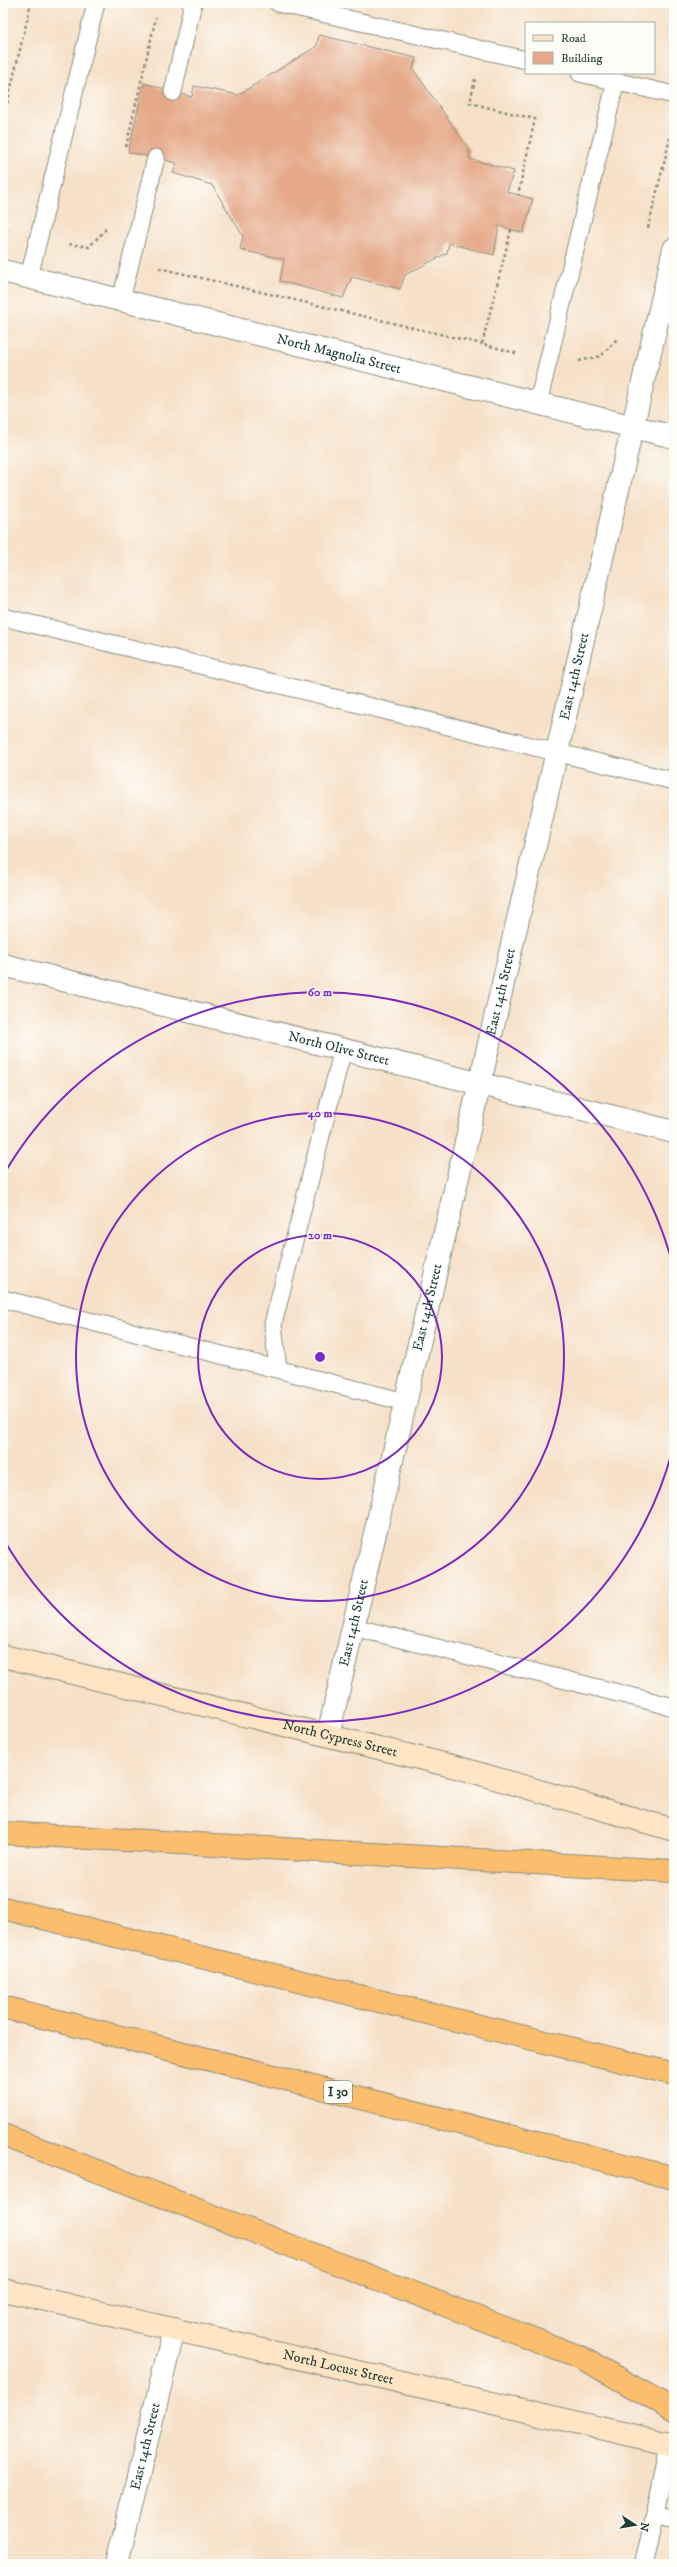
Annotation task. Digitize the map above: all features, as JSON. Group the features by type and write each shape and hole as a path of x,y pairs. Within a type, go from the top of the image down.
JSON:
{"highway":[{"path":"3,1833 674,1871"},
{"path":"3,1908 674,2074"},
{"name":"I 30","path":"3,2007 674,2178"},
{"path":"3,2135 580,2357 674,2410"}],"main road":[{"name":"North Cypress Street","path":"3,1656 460,1768 674,1830"},
{"name":"North Locust Street","path":"3,2290 672,2444"}],"street":[{"name":"East 14th Street","path":"328,1735 674,249"},
{"name":"North Magnolia Street","path":"3,271 674,437"},
{"name":"North Olive Street","path":"3,965 674,1132"},
{"name":"East 14th Street","path":"117,2564 174,2329"}],"lane":[{"path":"29,277 96,3"},
{"path":"173,92 193,3"},
{"path":"278,3 525,60"},
{"path":"584,74 674,95"},
{"path":"538,403 616,81"},
{"path":"121,300 156,158"},
{"path":"3,617 674,781"},
{"path":"278,1369 273,1324 343,1050"},
{"path":"3,1299 406,1402"},
{"path":"353,1627 674,1707"},
{"path":"643,2564 672,2444"},
{"path":"655,2516 674,2520"}],"path":[{"path":"3,121 31,3"},
{"path":"125,151 158,11"},
{"path":"475,76 470,103 535,119 518,195"},
{"path":"3,229 39,238 89,247 107,228"},
{"path":"153,266 482,344"}],"building":[{"path":"319,35 416,58 413,69 469,149 470,159 514,171 507,192 533,199 523,233 499,226 494,255 449,243 447,253 405,275 400,289 352,277 343,298 280,281 284,259 240,250 243,236 212,185 173,173 177,163 128,152 144,83 192,97 194,86 238,95 317,46"}]}
